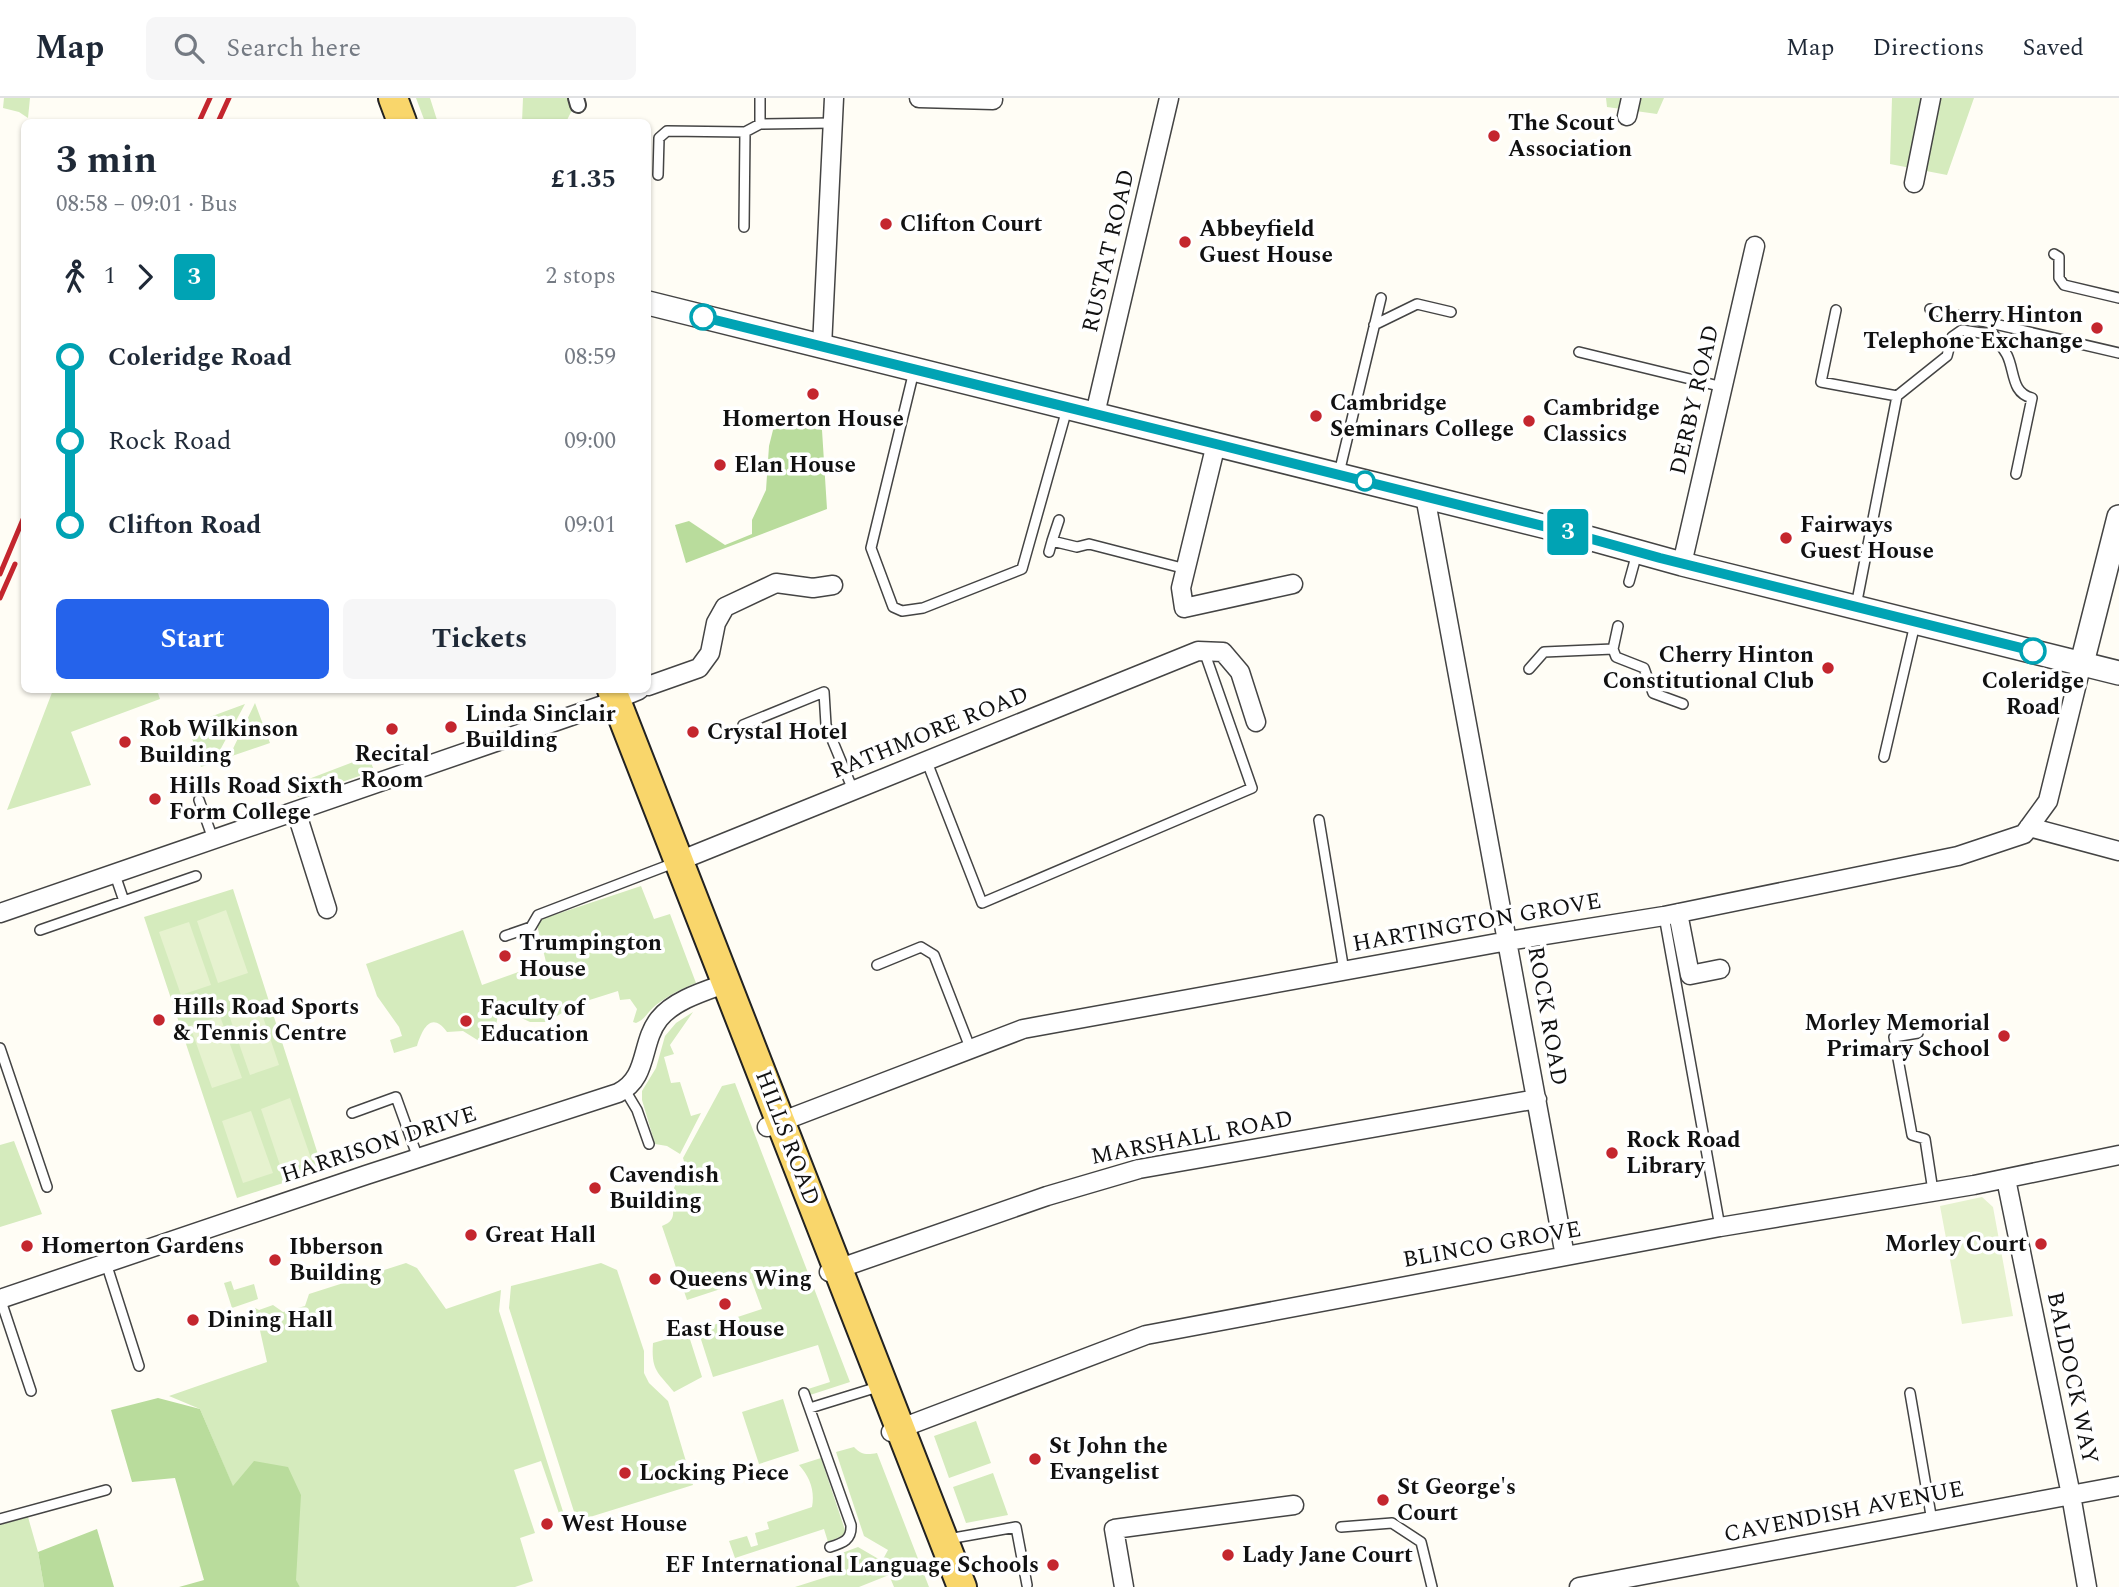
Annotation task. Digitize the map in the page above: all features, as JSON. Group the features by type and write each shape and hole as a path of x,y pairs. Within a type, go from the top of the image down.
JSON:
{"main road":[{"path":"393,98 401,119"},
{"name":"HILLS ROAD","path":"622,693 679,861 727,983 773,1124 832,1271 888,1384 894,1431 937,1541 962,1587"}],"street":[{"path":"822,347 834,98"},
{"path":"919,98 993,100"},
{"name":"RUSTAT ROAD","path":"1095,414 1169,98"},
{"path":"1914,183 1931,98"},
{"name":"DERBY ROAD","path":"1682,564 1756,244"},
{"path":"651,304 1338,474 1563,531 1637,553 2119,673"},
{"path":"1216,444 1181,588 1184,608 1293,584"},
{"name":"ROCK ROAD","path":"1425,496 1566,1256"},
{"path":"2082,663 2119,517"},
{"path":"651,685 699,668 709,653 716,623 725,607 776,583 813,588 833,585"},
{"path":"1201,650 1223,652 1240,672 1256,722"},
{"name":"RATHMORE ROAD","path":"679,861 1201,650"},
{"name":"HARTINGTON GROVE","path":"773,1124 1023,1030 1508,941 1671,914 1958,856 2024,834 2048,801 2082,663"},
{"path":"0,913 296,811 622,693"},
{"path":"296,811 327,909"},
{"path":"2029,827 2119,850"},
{"path":"1671,914 1690,975 1720,969"},
{"path":"625,1090 634,1082 642,1068 653,1031 660,1018 688,999 727,983"},
{"name":"HARRISON DRIVE","path":"0,1298 625,1090"},
{"name":"MARSHALL ROAD","path":"832,1271 1047,1195 1139,1169 1537,1099"},
{"name":"BLINCO GROVE","path":"894,1431 1146,1335 1720,1227 2006,1179 2119,1155"},
{"name":"BALDOCK WAY","path":"2006,1179 2071,1494 2087,1587"},
{"name":"CAVENDISH AVENUE","path":"1579,1587 2119,1486"},
{"path":"1124,1587 1114,1529 1294,1505"}],"lane":[{"path":"760,98 760,124"},
{"path":"658,175 659,138 667,131 746,132 760,124 833,123"},
{"path":"744,227 746,132"},
{"path":"2054,254 2059,257 2059,278 2064,285 2119,298"},
{"path":"1338,474 1381,298"},
{"path":"1374,325 1417,304 1451,312"},
{"path":"1930,309 2119,353"},
{"path":"1836,310 1821,382 1897,396"},
{"path":"1856,608 1897,396 1947,356 1952,337 1962,330 1994,335 2008,357 2017,388 2023,396 2032,398 2016,474"},
{"path":"1579,352 1723,387"},
{"path":"914,371 871,548 893,607 902,611 923,608 1022,569 1067,408"},
{"path":"1049,552 1059,520"},
{"path":"1052,541 1077,547 1088,544 1186,569"},
{"path":"1629,582 1637,553"},
{"path":"1885,757 1915,622"},
{"path":"1618,626 1613,649 1616,657 1644,668 1653,693 1683,704"},
{"path":"1529,669 1544,652 1613,649"},
{"path":"927,762 982,903 1252,788 1201,650"},
{"path":"743,725 824,692 826,725 853,790"},
{"path":"199,800 213,839"},
{"path":"1319,820 1344,971"},
{"path":"505,936 531,927 538,915 679,861"},
{"path":"114,872 124,901"},
{"path":"40,930 196,876"},
{"path":"1671,914 1720,1227"},
{"path":"877,965 921,947 934,956 971,1050"},
{"path":"1918,1033 1894,1037 1912,1135 1924,1139 1933,1191"},
{"path":"0,1048 47,1187"},
{"path":"625,1090 637,1110 649,1144"},
{"path":"352,1113 396,1097 418,1158"},
{"path":"106,1263 139,1366"},
{"path":"0,1298 30,1391"},
{"path":"810,1408 888,1384"},
{"path":"804,1392 851,1525 851,1534 845,1543 830,1547"},
{"path":"1910,1393 1932,1521"},
{"path":"0,1519 106,1490"},
{"path":"1341,1527 1392,1523 1421,1542 1432,1587"},
{"path":"937,1541 1016,1527 1027,1585"}],"green space":[{"path":"4,98 30,98 28,118 19,112 3,108"},
{"path":"416,98 430,98 437,119 424,119"},
{"path":"523,98 568,98 573,108 568,119 522,119"},
{"path":"1606,98 1664,98 1657,114 1607,107"},
{"path":"1892,98 1974,98 1947,175 1890,164"},
{"path":"787,416 822,430 827,509 686,563 675,525 689,521 725,545 752,534 752,520 766,490 769,446 776,418"},
{"path":"52,693 158,693 160,699 71,732 91,785 7,810"},
{"path":"255,703 270,743 229,757"},
{"path":"245,704 213,763 201,767 188,725"},
{"path":"369,756 374,771 298,797 293,785"},
{"path":"641,886 654,919 670,914 696,983 661,1001 636,1023 633,1022 637,1009 630,999 620,1000 618,991 580,1003 546,1022 530,1022 513,1014 513,1006 498,1006 495,1028 479,1041 463,1031 447,1032 432,1023 424,1029 417,1046 394,1053 390,1040 402,1036 399,1027 377,996 366,964 463,930 482,985 546,962 537,925 542,919"},
{"path":"233,889 323,1170 237,1198 144,917"},
{"path":"226,910 248,973 218,983 197,921"},
{"path":"189,922 211,985 181,995 159,932"},
{"path":"258,1002 279,1065 250,1075 228,1012"},
{"path":"693,1012 670,1045 674,1054 664,1057 671,1083 680,1082 691,1116 701,1113 680,1154 667,1146 655,1144 642,1100 642,1091 656,1068 665,1036 676,1023"},
{"path":"220,1016 242,1078 212,1088 190,1026"},
{"path":"735,1083 850,1382 810,1395 808,1389 830,1382 818,1345 713,1377 698,1330 762,1309 751,1279 687,1300 662,1226 668,1223 673,1215 672,1196 683,1171 683,1158 722,1086"},
{"path":"290,1098 312,1161 282,1171 261,1109"},
{"path":"251,1111 273,1173 243,1183 222,1121"},
{"path":"14,1141 42,1214 0,1227 0,1145"},
{"path":"1982,1197 1993,1207 2013,1316 1962,1324 1940,1206"},
{"path":"406,1263 417,1268 446,1309 501,1290 499,1311 567,1524 563,1525 541,1461 514,1470 535,1533 520,1538 533,1581 515,1587 300,1587 233,1487 200,1409 169,1396 267,1362 255,1308 259,1310 273,1305 283,1312 305,1306 309,1294"},
{"path":"601,1263 617,1270 644,1351 644,1373 649,1383 668,1401 693,1485 577,1521 509,1308 511,1286"},
{"path":"231,1281 234,1290 254,1284 258,1299 232,1308 224,1283"},
{"path":"688,1333 702,1377 674,1392 655,1366 653,1343"},
{"path":"158,1398 200,1409 233,1486 254,1461 288,1467 301,1495 296,1580 300,1587 179,1587 204,1580 175,1478 132,1482 111,1410"},
{"path":"783,1399 799,1451 759,1464 742,1412"},
{"path":"976,1421 991,1463 949,1478 934,1436"},
{"path":"854,1447 864,1454 877,1453 929,1587 894,1587 889,1575 859,1587 795,1587 839,1573 834,1556 858,1547 882,1561 888,1550 864,1536 836,1452"},
{"path":"821,1458 845,1530 844,1535 828,1542 824,1529 735,1558 729,1541 747,1536 751,1547 758,1545 755,1533 769,1529 767,1522 812,1507 811,1484 799,1465"},
{"path":"993,1473 1008,1515 966,1523 953,1487"},
{"path":"28,1517 44,1587 0,1587 0,1525"},
{"path":"97,1529 114,1587 44,1587 38,1552"}],"railway":[{"path":"200,119 210,98"},
{"path":"219,119 229,98"},
{"path":"0,574 21,524"},
{"path":"0,598 15,564"}],"bus line":[{"name":"3","path":"703,317 2033,651"}],"place":[{"name":"The Scout Association","path":"1494,136"},
{"name":"Clifton Court","path":"886,224"},
{"name":"Abbeyfield Guest House","path":"1185,242"},
{"name":"Cherry Hinton Telephone Exchange","path":"2097,328"},
{"name":"Homerton House","path":"813,394"},
{"name":"Cambridge Seminars College","path":"1316,416"},
{"name":"Cambridge Classics","path":"1529,421"},
{"name":"Elan House","path":"720,465"},
{"name":"Fairways Guest House","path":"1786,538"},
{"name":"Coleridge Road","path":"2033,651"},
{"name":"Cherry Hinton Constitutional Club","path":"1828,668"},
{"name":"Linda Sinclair Building","path":"451,727"},
{"name":"Recital Room","path":"392,729"},
{"name":"Crystal Hotel","path":"693,732"},
{"name":"Rob Wilkinson Building","path":"125,742"},
{"name":"Hills Road Sixth Form College","path":"155,799"},
{"name":"Trumpington House","path":"505,956"},
{"name":"Hills Road Sports & Tennis Centre","path":"159,1020"},
{"name":"Faculty of Education","path":"466,1021"},
{"name":"Morley Memorial Primary School","path":"2004,1036"},
{"name":"Rock Road Library","path":"1612,1153"},
{"name":"Cavendish Building","path":"595,1188"},
{"name":"Great Hall","path":"471,1235"},
{"name":"Morley Court","path":"2041,1244"},
{"name":"Homerton Gardens","path":"27,1246"},
{"name":"Ibberson Building","path":"275,1260"},
{"name":"Queens Wing","path":"655,1279"},
{"name":"East House","path":"725,1304"},
{"name":"Dining Hall","path":"193,1320"},
{"name":"St John the Evangelist","path":"1035,1459"},
{"name":"Locking Piece","path":"625,1473"},
{"name":"St George's Court","path":"1383,1500"},
{"name":"West House","path":"547,1524"},
{"name":"Lady Jane Court","path":"1228,1555"},
{"name":"EF International Language Schools","path":"1053,1565"}]}
